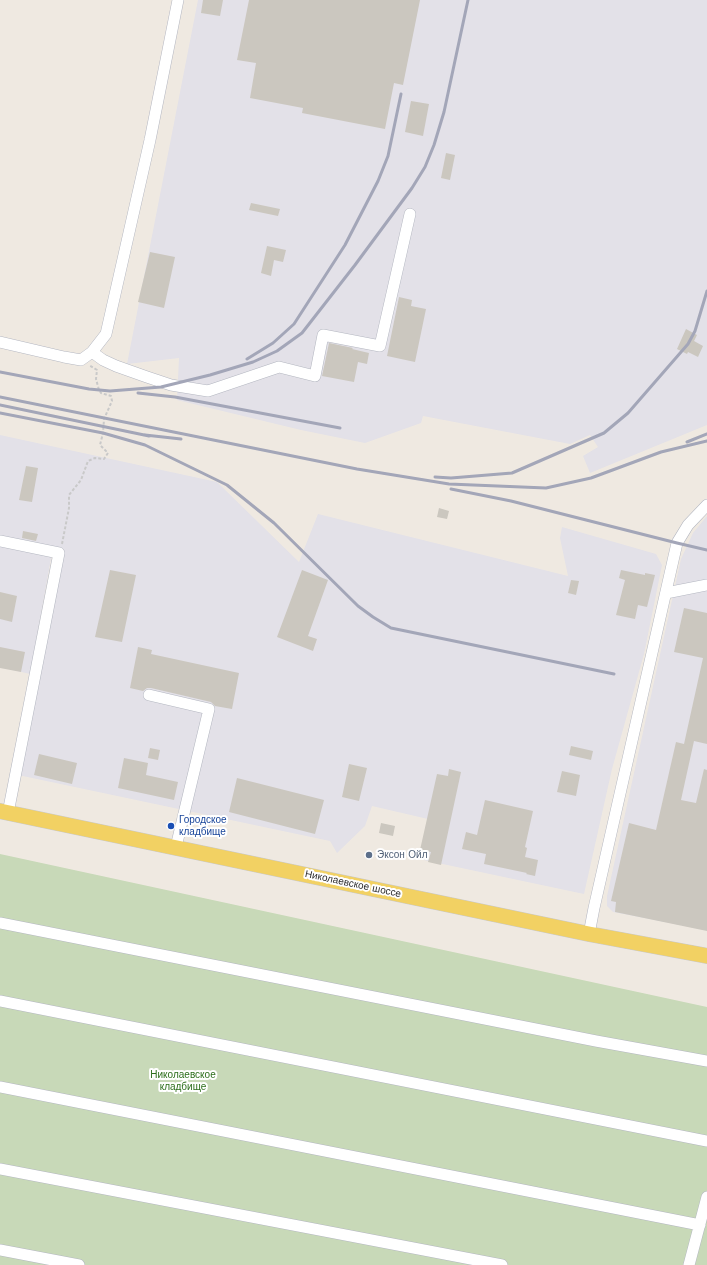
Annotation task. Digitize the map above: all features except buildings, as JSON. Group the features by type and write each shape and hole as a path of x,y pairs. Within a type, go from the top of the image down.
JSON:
{"main road":[{"name":"Николаевское шоссе","path":"4,812 589,934 707,956"}],"street":[{"path":"0,342 64,358 81,360 92,352 106,334 150,140 178,0"},
{"path":"92,352 103,360 116,366 147,377 171,385 208,391 279,367 315,376 323,335 380,346 410,214"},
{"path":"589,934 678,543 688,525 707,506"},
{"path":"0,540 59,553 4,812"},
{"path":"666,593 707,585"},
{"path":"149,695 209,709 176,847"},
{"path":"0,923 588,1040 707,1061"},
{"path":"0,1001 707,1142"},
{"path":"0,1087 700,1225"},
{"path":"0,1169 502,1265"},
{"path":"689,1265 707,1197"},
{"path":"0,1250 79,1265"}],"path":[{"path":"59,553 65,533 69,508 69,495 81,480 88,461 95,458 104,459 108,453 100,445 104,419 112,401 111,396 101,393 99,390 96,379 97,370 81,360"}],"shaded area":[{"path":"198,0 707,0 707,425 590,473 583,456 598,447 590,435 570,444 423,416 421,423 365,443 301,430 177,400 179,358 127,364"},
{"path":"0,435 217,482 299,562 318,514 568,576 560,538 562,527 656,554 662,565 644,654 612,769 584,894 419,859 428,819 372,806 365,826 337,853 330,841 18,775 64,549 0,536"},
{"path":"707,516 707,930 613,912 607,906 607,896 681,559 693,533"},
{"path":"0,544 52,553 30,674 0,667"}],"green space":[{"name":"Николаевское кладбище","path":"0,854 707,1007 707,1265 0,1265"}],"railway":[{"path":"0,372 89,389 110,391 161,387 210,375 253,362 277,351 302,333 355,265 412,188 425,167 434,145 444,112 468,0"},
{"path":"247,359 273,343 294,324 345,245 378,181 388,156 401,94"},
{"path":"435,477 451,478 512,473 604,433 628,413 688,344 695,331 707,291"},
{"path":"138,393 175,397 340,428"},
{"path":"0,397 357,469 449,484 546,488 591,478 661,452 707,441"},
{"path":"0,405 149,436"},
{"path":"0,413 103,433 145,445 227,485 274,523 358,606 391,628 614,674"},
{"path":"687,442 707,434"},
{"path":"145,435 181,439"},
{"path":"451,489 511,501 707,550"}],"place":[{"name":"Городское кладбище","path":"171,826"},
{"name":"Эксон Ойл","path":"369,855"}]}
